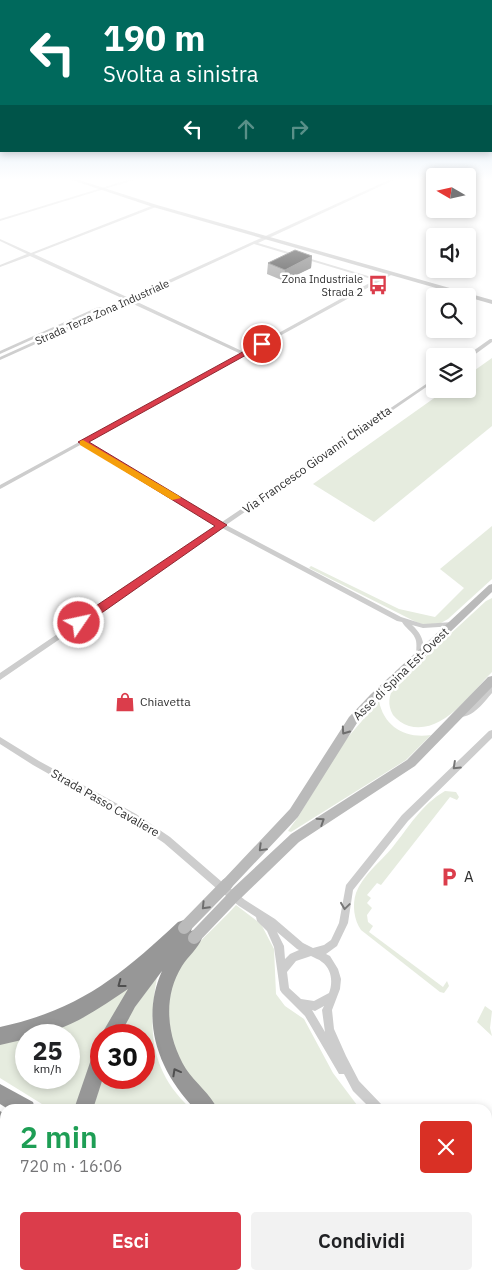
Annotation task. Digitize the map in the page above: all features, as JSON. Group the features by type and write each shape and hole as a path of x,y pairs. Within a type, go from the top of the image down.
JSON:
{"highway":[{"path":"116,1024 129,1001 189,933"},
{"path":"0,1036 32,1029 85,1008 189,933"},
{"path":"189,933 166,980 160,1018 162,1039 174,1070 181,1082 203,1104"},
{"path":"85,1104 90,1088"},
{"path":"0,1093 18,1104"}],"main road":[{"path":"269,239 492,302"},
{"name":"Asse di Spina Est-Ovest","path":"231,889 294,813 353,720 492,587"},
{"path":"189,933 231,889 296,838 411,763 492,680"}],"street":[{"path":"0,266 70,239"},
{"name":"Strada Terza Zona Industriale","path":"0,353 259,239"},
{"name":"Strada Terza Zona Industriale","path":"0,359 130,300 219,256 260,239"},
{"path":"0,240 245,354"},
{"path":"254,243 378,280"},
{"path":"0,487 392,273"},
{"path":"56,328 61,331"},
{"path":"476,351 492,340"},
{"name":"Via Francesco Giovanni Chiavetta","path":"0,677 426,385"},
{"path":"82,442 222,525 399,618 423,626 453,624"},
{"path":"399,618 419,635 421,646 418,657"},
{"path":"455,719 474,708 492,688"},
{"path":"283,971 293,957 326,949 334,943 343,923 349,888 405,818 492,733"},
{"name":"Strada Passo Cavaliere","path":"0,740 36,763 134,817 167,840 219,885 253,910"},
{"path":"253,910 311,952 327,959 335,972 335,989 327,1010 329,1030 342,1060 357,1087"},
{"path":"253,910 270,928 279,946 283,971 282,980 285,990 315,1023 338,1064 373,1104"},
{"path":"299,1004 316,1006 330,998"}],"shaded area":[{"path":"492,358 492,426 374,522 313,484 434,398 476,398 476,369"},
{"path":"492,526 492,579 448,619 441,623 425,625 416,622 309,568 311,566 399,609 435,617 464,588 440,569"},
{"path":"492,598 492,672 465,701 445,718 421,727 402,723 393,715 389,704 394,686 486,601"},
{"path":"379,701 386,718 398,729 413,735 431,735 406,760 291,832 288,831 343,743"},
{"path":"445,791 456,792 459,797 457,800 450,797 381,885 377,883 367,895 371,898 367,903 372,908 367,915 368,922 373,926 369,932 443,987 447,981 449,986 444,993 440,992 361,930 355,917 354,907 356,893 367,875 392,848 422,810"},
{"path":"236,905 261,924 274,949 276,994 285,1006 304,1019 333,1073 356,1104 213,1104 197,1090 180,1067 171,1041 168,1015 171,989 176,976 182,964 200,941"},
{"path":"140,975 108,1024 90,1024 90,1074 79,1104 42,1104 18,1089 80,1089 80,1024 34,1024"},
{"path":"157,977 154,996 153,1024 122,1024"},
{"path":"485,1006 492,1011 490,1028 492,1036 477,1022"},
{"path":"15,1033 15,1087 0,1078 0,1040"},
{"path":"155,1048 159,1064 167,1079 186,1104 89,1104 96,1089 155,1089"}],"building":[{"path":"295,250 312,256 285,270 268,263"}],"slow traffic":[{"path":"83,443 176,498"}],"place":[{"name":"Zona Industriale Strada 2","path":"378,285"},
{"name":"Chiavetta","path":"125,702"},
{"name":"A","path":"449,877"}],"route":[{"path":"79,623 222,525 82,442 262,344"}]}
